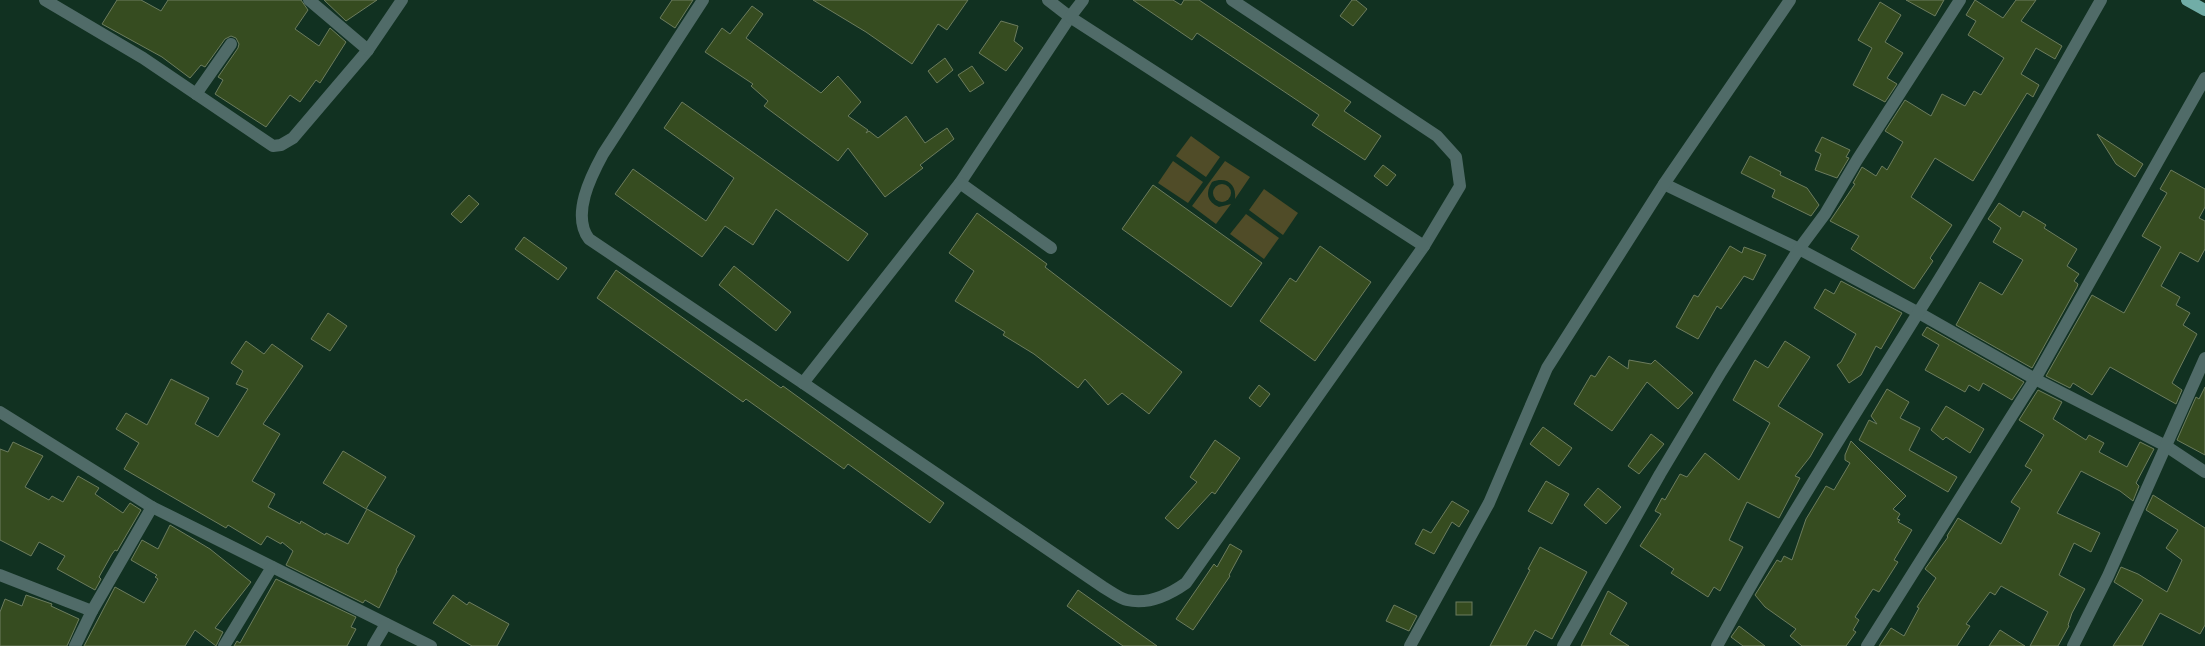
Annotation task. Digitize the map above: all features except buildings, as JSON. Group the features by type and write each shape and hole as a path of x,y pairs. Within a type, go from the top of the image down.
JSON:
{"main road":[{"path":"2187,0 2205,10"}],"street":[{"path":"46,0 143,58 273,146 292,138 368,50 402,0"},
{"path":"309,0 368,50"},
{"path":"703,0 603,154 589,180 583,204 584,230 589,239 803,382 1103,587 1126,600 1146,601 1171,594 1186,583 1424,246 1460,186 1456,158 1437,136 1232,0"},
{"path":"1048,0 1070,17 1424,246"},
{"path":"803,382 960,183 1083,0"},
{"path":"1410,646 1489,503 1548,368 1664,184 1790,0"},
{"path":"1563,646 1660,474 1721,372 1799,249 1825,214 1856,160 1960,0"},
{"path":"1717,646 1744,597 1875,380 1919,313 2101,0"},
{"path":"196,94 231,44"},
{"path":"1867,646 2035,379 2205,78"},
{"path":"960,183 1051,248"},
{"path":"1664,184 1799,249 1919,313 2035,379 2166,446 2205,472"},
{"path":"2073,646 2108,576 2205,358"},
{"path":"0,412 152,507 431,646"},
{"path":"75,646 92,611 152,507"},
{"path":"224,646 272,567"},
{"path":"0,575 92,611"},
{"path":"373,646 386,624"}],"shaded area":[{"path":"1191,136 1220,157 1206,177 1176,156"},
{"path":"1173,161 1203,182 1188,203 1158,183"},
{"path":"1225,161 1250,177 1235,199 1234,189 1230,183 1222,180 1212,182 1208,190 1208,197 1212,203 1219,207 1231,204 1216,224 1192,206"},
{"path":"1222,184 1228,187 1231,193 1228,199 1222,202 1216,199 1213,193 1216,187"},
{"path":"1264,189 1298,213 1283,235 1249,210"},
{"path":"1246,214 1279,238 1264,259 1230,234"}]}
